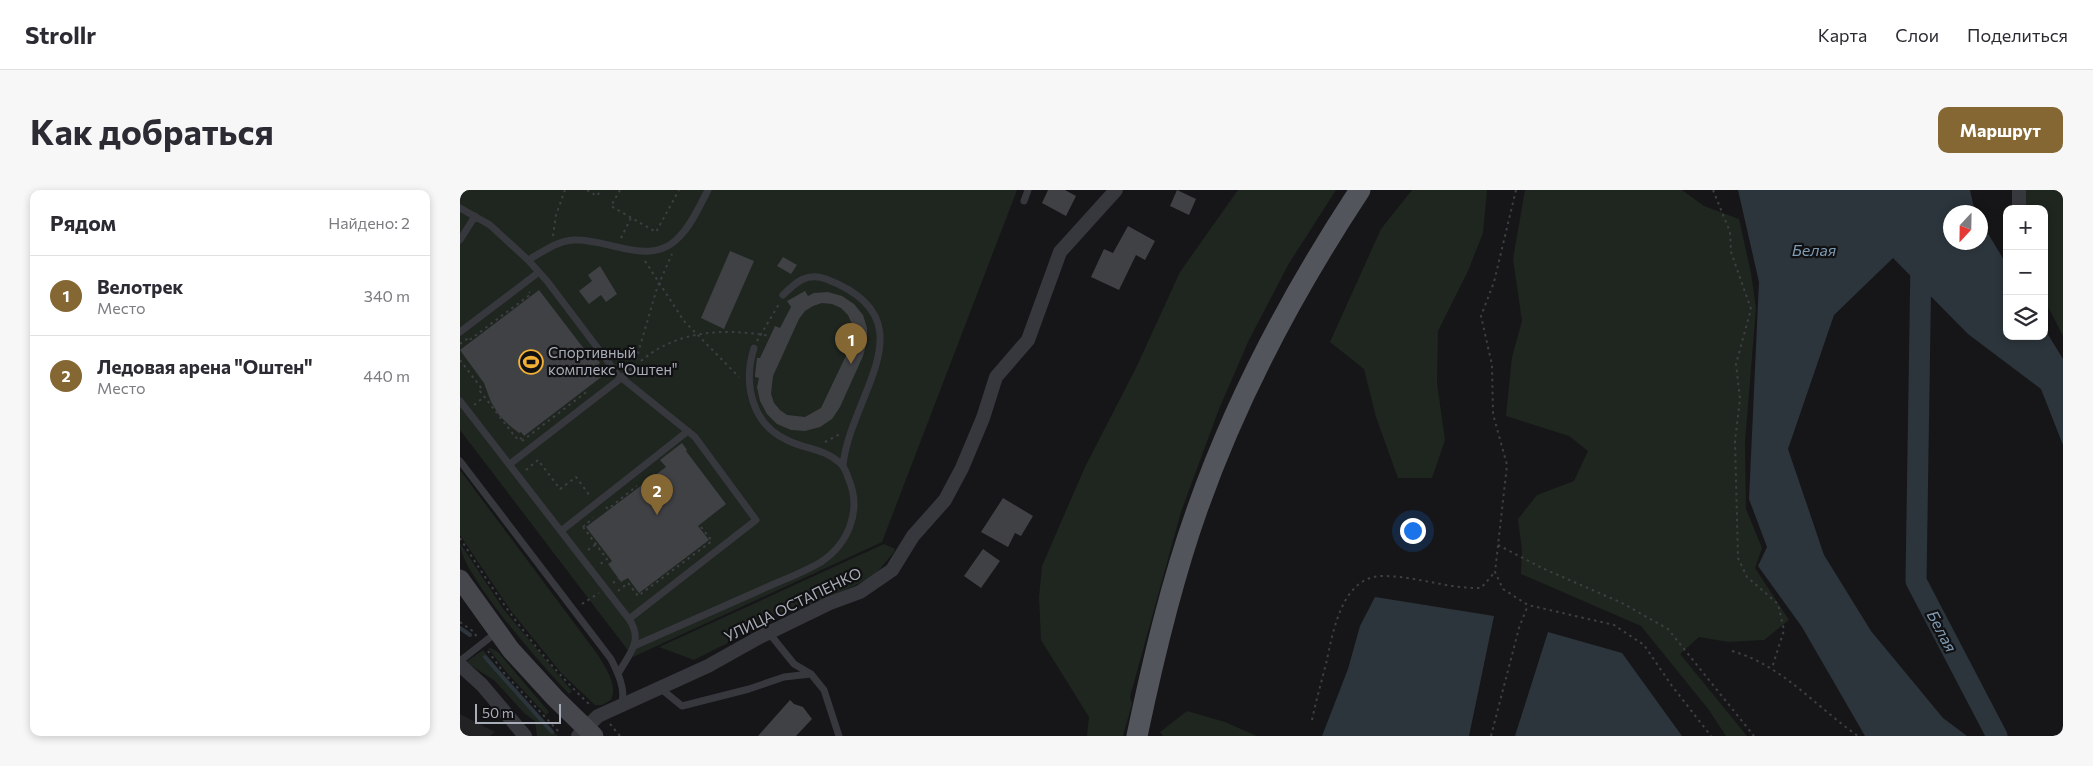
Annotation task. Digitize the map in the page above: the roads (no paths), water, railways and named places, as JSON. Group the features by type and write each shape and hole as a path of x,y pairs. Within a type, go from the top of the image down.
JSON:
{"main road":[{"path":"1137,736 1156,647 1177,574 1197,510 1231,425 1272,337 1323,246 1360,190"},
{"path":"460,579 511,650 586,733"}],"street":[{"name":"УЛИЦА ОСТАПЕНКО","path":"586,733 598,716 708,666 830,603 860,592 892,570 913,536 945,500 962,468 983,418 996,377 1028,340 1060,252 1116,190"},
{"path":"2018,190 2020,205"},
{"path":"460,660 524,736"}],"lane":[{"path":"528,260 552,246 573,240 632,250 654,251 664,248 681,236 708,190"},
{"path":"1024,201 1028,190"},
{"path":"460,208 490,225 528,260 622,379 695,438 756,520 629,619"},
{"path":"460,240 475,216"},
{"path":"460,332 539,272"},
{"path":"634,646 805,570 831,553 848,533 853,518 853,503 851,484 843,464 845,447 878,360 881,346 878,321 873,310 862,299 850,290 821,277 810,276 801,279 784,295"},
{"path":"754,348 748,368 749,387 754,406 763,421 788,441 828,454 843,464"},
{"path":"510,464 634,368"},
{"path":"460,401 634,627 637,636 634,646 618,674"},
{"path":"561,531 688,431"},
{"path":"460,461 611,659 618,674 623,700 621,706"},
{"path":"460,660 497,632"},
{"path":"769,633 794,664 811,674 824,690 839,736"},
{"path":"660,688 682,706 749,689 784,677 811,674"}],"water":[{"name":"Белая","path":"1738,190 1970,190 1973,205 1943,205 1943,250 1988,250 1988,234 2003,258 2003,340 2048,340 2048,335 2063,359 2063,445 2041,389 1968,334 1893,258 1834,315 1788,449 1824,555 1871,631 1943,718 1967,736 1865,736 1802,627 1758,566 1767,547 1749,499 1759,282"},
{"path":"1375,597 1494,616 1469,736 1322,736 1348,669 1360,626"},
{"path":"1548,632 1622,653 1682,736 1515,736"}],"waterway":[{"name":"Белая","path":"1921,259 1916,581 1997,736"},
{"path":"460,628 470,635"},
{"path":"485,657 552,732"}],"place":[{"name":"Спортивный комплекс \"Оштен\"","path":"531,362"},
{"name":"Велотрек","path":"851,364"},
{"name":"Ледовая арена \"Оштен\"","path":"657,515"}]}
